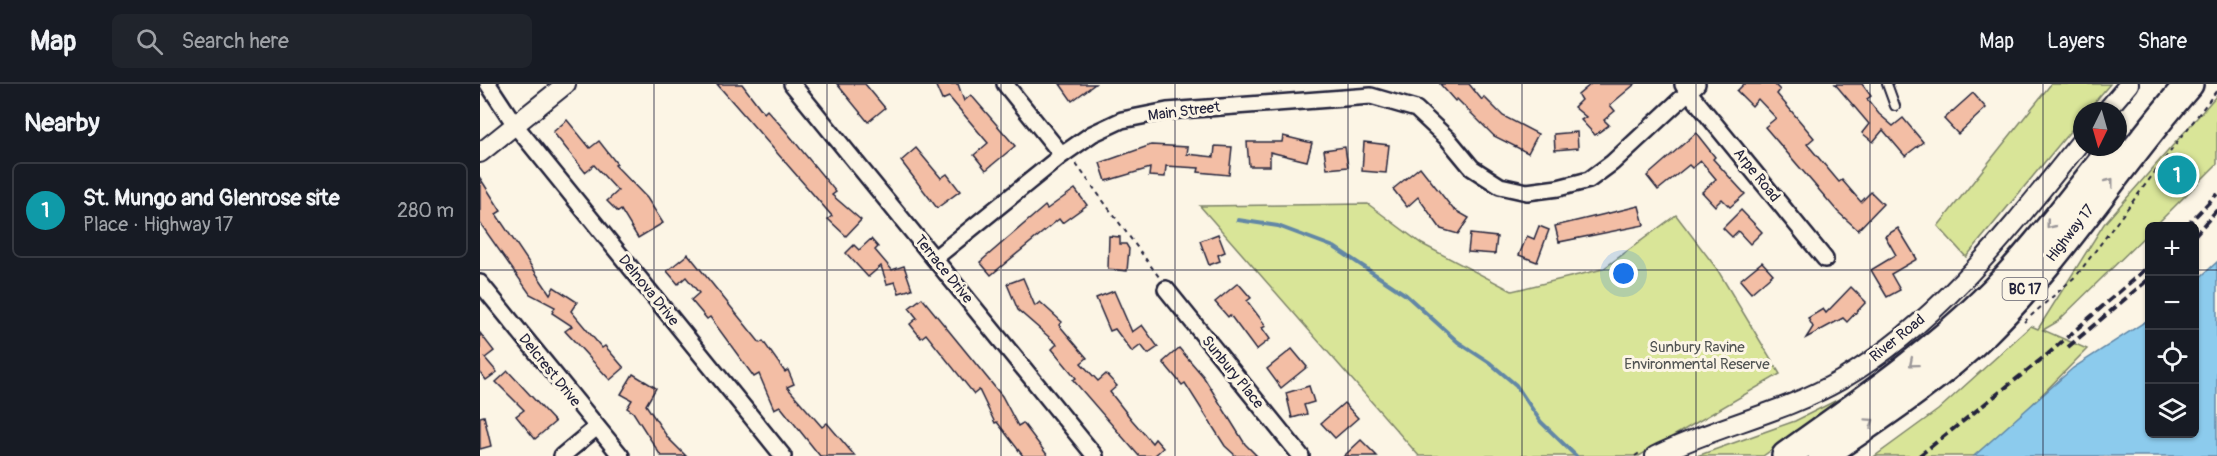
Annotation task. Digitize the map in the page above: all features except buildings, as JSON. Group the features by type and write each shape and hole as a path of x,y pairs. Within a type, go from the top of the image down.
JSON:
{"highway":[{"path":"2127,131 2166,84"},
{"name":"Highway 17","path":"1822,456 1921,386 1982,335 2052,257 2158,119 2189,84"},
{"name":"Highway 17","path":"1786,456 1904,371 1985,300 2029,251 2107,156"}],"street":[{"name":"Delnova Drive","path":"488,84 515,124 783,456"},
{"path":"480,153 566,84"},
{"name":"Terrace Drive","path":"792,84 1095,456"},
{"path":"1005,84 1064,154"},
{"path":"2114,102 2129,84"},
{"name":"Main Street","path":"935,258 1064,154 1092,134 1122,120 1167,111 1372,90 1416,109 1448,139 1472,168 1500,186 1527,192 1558,188 1588,180 1612,163 1689,87"},
{"name":"Arpe Road","path":"1689,87 1826,259"},
{"name":"River Road","path":"1649,453 1804,398 1840,380 1883,352 1961,285 2073,151"},
{"name":"Delcrest Drive","path":"480,283 621,456"},
{"name":"Sunbury Place","path":"1166,289 1301,456"},
{"path":"562,456 597,427"}],"lane":[{"path":"1887,84 1895,106"}],"path":[{"path":"1064,154 1166,289"},
{"path":"1635,456 1649,453"}],"green space":[{"path":"2051,84 2110,84 2095,102 2073,102 2073,128 1966,257 1938,226"},
{"path":"2217,95 2217,164 2159,222 2145,222 2145,236 2057,322 2043,330 2087,349 2014,423 1974,456 1875,456 1938,410 2031,326 2038,329 2104,224"},
{"name":"Sunbury Ravine Environmental Reserve","path":"1368,204 1422,244 1512,291 1603,269 1676,215 1717,269 1780,374 1639,456 1419,456 1200,206"},
{"path":"1873,378 1763,456 1697,456 1795,421 1843,397"}],"water":[{"path":"2217,262 2217,456 1974,456 2073,368 2145,322 2145,438 2199,438 2199,278"}],"waterway":[{"path":"1238,220 1278,226 1334,247 1406,295 1458,342 1490,363 1516,385 1541,422 1576,456"}],"railway":[{"path":"2190,222 2217,194"},
{"path":"2199,230 2217,210"},
{"path":"1919,456 2048,354 2145,269"},
{"path":"2068,347 2145,282"}],"place":[{"name":"St. Mungo and Glenrose site","path":"2177,175"}]}
